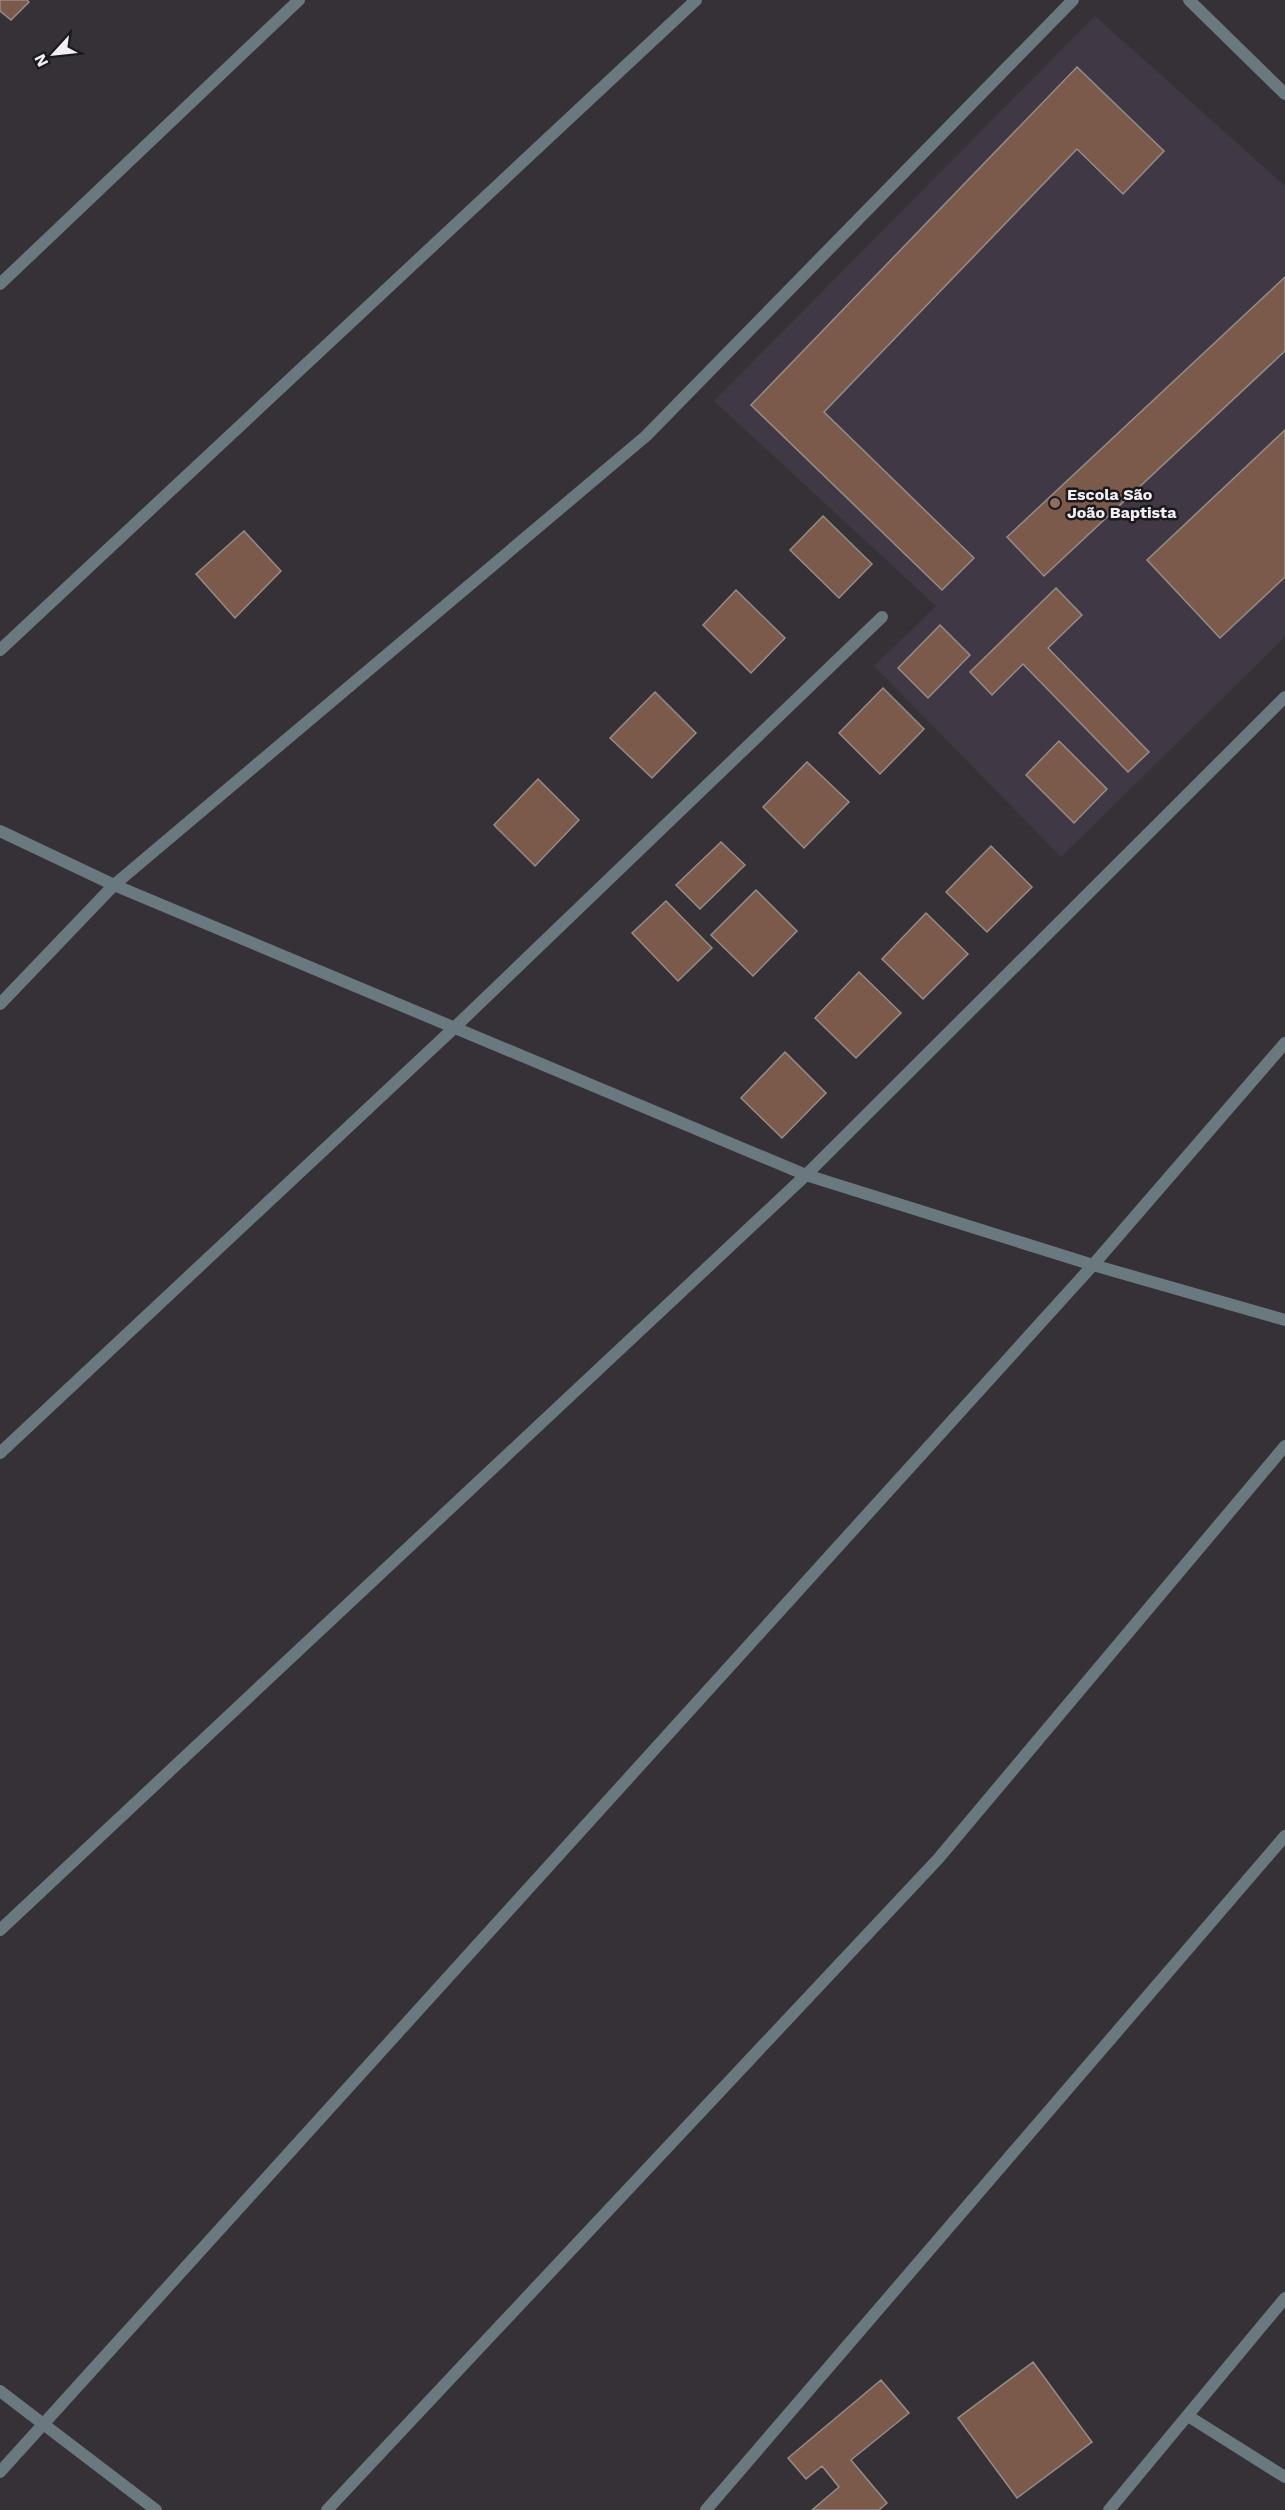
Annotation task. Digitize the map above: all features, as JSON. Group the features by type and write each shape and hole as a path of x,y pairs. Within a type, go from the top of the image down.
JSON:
{"street":[{"path":"0,284 299,0"},
{"path":"0,651 696,0"},
{"path":"0,1004 114,885 645,436 1073,0"},
{"path":"1189,0 1285,94"},
{"path":"0,1453 454,1028 882,617"},
{"path":"0,1930 806,1175 1285,697"},
{"path":"0,831 114,885 806,1175 1093,1265 1285,1320"},
{"path":"0,2472 1093,1265 1285,1043"},
{"path":"327,2510 938,1859 1285,1446"},
{"path":"706,2510 1285,1836"},
{"path":"1109,2510 1285,2298"},
{"path":"0,2391 156,2510"},
{"path":"1188,2415 1285,2477"}],"shaded area":[{"name":"Escola São João Baptista","path":"1095,16 1285,186 1285,637 1061,857 874,666 936,606 714,401"}],"building":[{"path":"0,0 27,0 29,2 11,20 0,11"},
{"path":"1077,67 1164,151 1123,194 1077,149 824,412 974,558 942,590 751,405"},
{"path":"1285,277 1285,351 1044,576 1007,537"},
{"path":"1285,430 1285,577 1220,638 1147,560"},
{"path":"823,516 872,564 839,598 790,550"},
{"path":"244,531 281,571 235,618 196,574"},
{"path":"1056,588 1082,615 1048,648 1149,752 1128,772 1023,664 992,695 970,672"},
{"path":"736,590 785,638 751,673 703,625"},
{"path":"940,625 970,655 928,698 898,668"},
{"path":"883,688 924,729 880,774 839,733"},
{"path":"655,692 696,733 652,778 610,738"},
{"path":"1059,741 1107,789 1074,823 1026,775"},
{"path":"807,762 849,802 804,848 763,807"},
{"path":"538,779 579,820 535,866 494,825"},
{"path":"721,842 745,865 700,909 676,885"},
{"path":"991,846 1032,887 987,932 946,892"},
{"path":"756,890 797,931 753,976 711,935"},
{"path":"666,901 712,948 678,981 632,933"},
{"path":"926,913 968,954 923,999 882,959"},
{"path":"859,972 901,1013 856,1058 815,1018"},
{"path":"785,1052 826,1093 782,1138 741,1098"},
{"path":"1033,2362 1092,2442 1017,2498 958,2418"},
{"path":"881,2380 909,2413 851,2460 887,2503 879,2510 812,2510 839,2487 822,2466 806,2479 788,2458"}],"place":[{"name":"Escola São João Baptista","path":"1055,503"}]}
